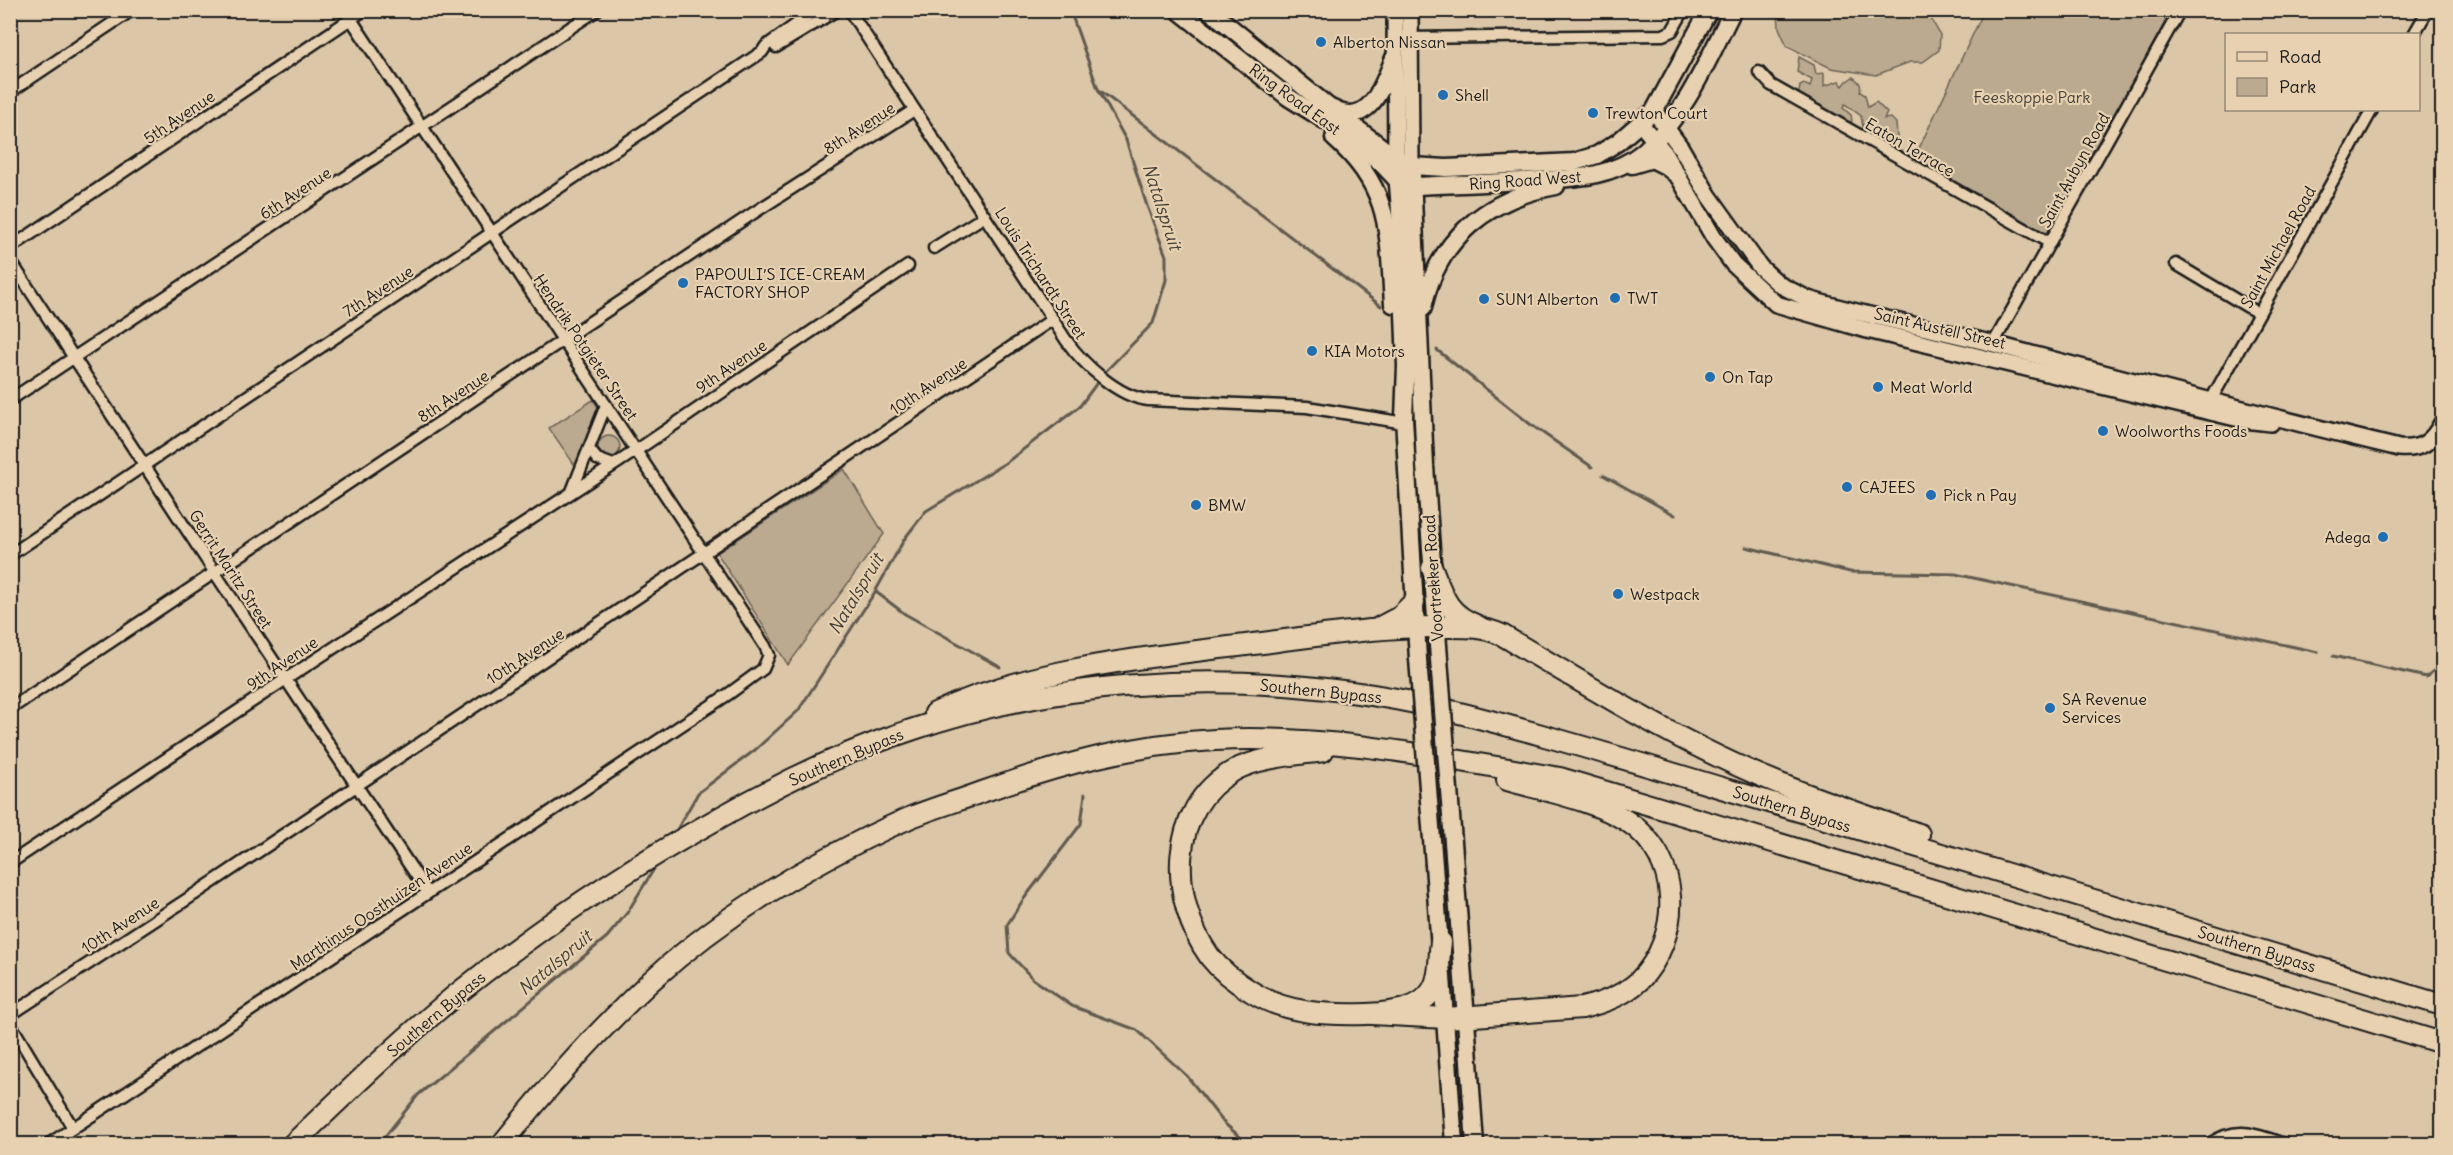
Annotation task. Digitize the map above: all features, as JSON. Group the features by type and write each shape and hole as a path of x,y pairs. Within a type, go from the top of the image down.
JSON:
{"highway":[{"path":"1432,568 1448,606 1456,615 1502,635 1633,713 1777,783 2079,894"},
{"path":"1372,630 1394,621 1414,602"},
{"path":"872,743 965,699 1049,677 1122,662 1372,630 1415,627 1480,627"},
{"name":"Southern Bypass","path":"293,1144 392,1051 458,994 584,900 654,854 757,796 872,743 918,727 983,710 1063,694 1146,683 1211,681 1275,684 1353,692 1495,722 2079,894 2442,1005"},
{"path":"502,1144 556,1077 653,979 752,903 799,875 850,847 911,818 1068,763 1144,746 1215,740 1270,739 1412,752 1560,778 2442,1043"},
{"path":"1350,746 1259,762 1236,770 1202,797 1190,816 1183,835 1180,854 1181,875 1192,924 1199,940 1212,959 1232,979 1253,993 1290,1009 1346,1015 1446,1018 1582,1008 1604,1003 1638,981 1661,949 1667,934 1670,910 1670,886 1664,865 1654,846 1627,821 1573,799 1412,752"},
{"path":"1372,1014 1400,1010 1421,1003 1432,990 1437,979 1441,942"}],"main road":[{"name":"Ring Road East","path":"1178,10 1288,97 1331,124 1405,183"},
{"name":"Ring Road East","path":"1209,10 1325,104 1396,158 1412,166"},
{"name":"Ring Road West","path":"1412,166 1446,168 1574,162 1597,155 1625,137 1654,111 1709,10"},
{"name":"Ring Road West","path":"1405,183 1580,178 1610,171 1642,153 1666,128 1686,99 1733,10"},
{"path":"1325,104 1339,112 1348,114 1361,112 1378,95 1394,58"},
{"path":"1288,97 1356,159 1376,190 1386,222 1398,298 1396,348 1405,420"},
{"name":"Voortrekker Road","path":"1396,158 1405,183 1419,320 1436,627 1475,1144"},
{"path":"1610,171 1652,159 1666,166 1678,176"},
{"name":"Voortrekker Road","path":"1412,166 1405,183 1398,298 1406,366 1405,420 1415,627 1441,942 1454,1144"},
{"path":"1419,320 1440,263 1448,250 1478,217 1507,199 1580,178"}],"street":[{"path":"10,92 132,10"},
{"name":"5th Avenue","path":"10,248 348,15 364,10"},
{"name":"6th Avenue","path":"10,400 597,10"},
{"name":"7th Avenue","path":"10,555 762,52 766,46 816,10"},
{"name":"7th Avenue","path":"762,52 770,51 837,10"},
{"name":"Louis Trichardt Street","path":"849,10 1066,340 1081,359 1122,392 1148,400 1256,403 1405,420"},
{"name":"Voortrekker Road","path":"1395,10 1403,38 1412,166"},
{"name":"Voortrekker Road","path":"1396,158 1394,58 1403,38 1410,10"},
{"path":"1403,38 1663,35 1672,32 1684,10"},
{"name":"Saint Aubyn Road","path":"1993,344 2180,10"},
{"path":"2415,33 2427,10"},
{"name":"Hendrik Potgieter Street","path":"348,15 761,638 769,655 764,669 730,693"},
{"name":"Eaton Terrace","path":"1759,72 1771,85 2050,243"},
{"name":"8th Avenue","path":"10,709 752,214 914,110"},
{"name":"Saint Austell Street","path":"1654,111 1681,148 1709,196 1749,254 1779,285 1808,299 2399,448 2415,448 2427,444 2442,423"},
{"name":"Saint Michael Road","path":"2211,400 2372,111"},
{"name":"Saint Austell Street","path":"1640,123 1664,152 1714,238 1733,264 1776,304 1863,329 2244,420 2319,429"},
{"path":"934,248 985,216"},
{"name":"Gerrit Maritz Street","path":"10,260 428,893"},
{"path":"2176,264 2259,313"},
{"name":"9th Avenue","path":"10,863 285,679 637,450 908,266"},
{"name":"10th Avenue","path":"10,1015 704,555 1053,319"},
{"path":"572,492 606,405"},
{"path":"589,449 597,459 613,465"},
{"name":"Marthinus Oosthuizen Avenue","path":"49,1144 730,693"},
{"path":"10,1023 73,1128"},
{"path":"2209,1144 2221,1137 2240,1132 2285,1144"}],"green space":[{"path":"1778,11 1927,11 1940,35 1939,50 1923,62 1910,62 1876,75 1831,68 1787,46 1779,28"},
{"name":"Feeskoppie Park","path":"1984,11 2171,11 2048,237 1913,161"},
{"path":"1799,57 1814,65 1816,74 1824,73 1824,86 1839,81 1843,86 1853,77 1857,80 1868,107 1876,102 1887,113 1884,119 1891,118 1896,123 1897,137 1892,143 1863,127 1861,116 1845,104 1843,108 1851,115 1852,121 1847,123 1798,97 1800,86 1804,84 1810,87 1812,80 1797,72"},
{"path":"593,400 601,411 578,470 549,428"},
{"path":"609,436 617,439 620,447 617,455 609,458 601,455 598,447 601,439"},
{"path":"2442,468 2442,768 2437,751 2440,474"},
{"path":"844,469 884,534 788,665 717,553"}],"waterway":[{"name":"Natalspruit","path":"1070,10 1098,89 1126,140 1166,256 1166,280 1153,323 1103,374"},
{"path":"1099,90 1381,306"},
{"path":"1437,350 1530,424 1592,467"},
{"name":"Natalspruit","path":"675,833 698,793 755,750 798,711 875,592 905,538 926,511 1007,462 1080,406 1099,380"},
{"path":"1603,475 1675,515"},
{"path":"1746,547 1850,572 1955,574 2318,652"},
{"path":"876,592 905,614 1000,667"},
{"path":"2333,656 2426,677 2442,664"},
{"path":"1085,794 1081,824 1023,900 1007,925 1009,953 1033,979 1072,1006 1137,1030 1187,1076 1224,1123 1248,1144"},
{"name":"Natalspruit","path":"379,1144 418,1095 607,937 627,913 657,864"}],"place":[{"name":"Alberton Nissan","path":"1321,42"},
{"name":"Shell","path":"1443,95"},
{"name":"Trewton Court","path":"1593,113"},
{"name":"PAPOULI’S ICE-CREAM FACTORY SHOP","path":"683,283"},
{"name":"TWT","path":"1615,298"},
{"name":"SUN1 Alberton","path":"1484,299"},
{"name":"KIA Motors","path":"1312,351"},
{"name":"On Tap","path":"1710,377"},
{"name":"Meat World","path":"1878,387"},
{"name":"Woolworths Foods","path":"2103,431"},
{"name":"CAJEES","path":"1847,487"},
{"name":"Pick n Pay","path":"1931,495"},
{"name":"BMW","path":"1196,505"},
{"name":"Adega","path":"2383,537"},
{"name":"Westpack","path":"1618,594"},
{"name":"SA Revenue Services","path":"2050,708"}]}
